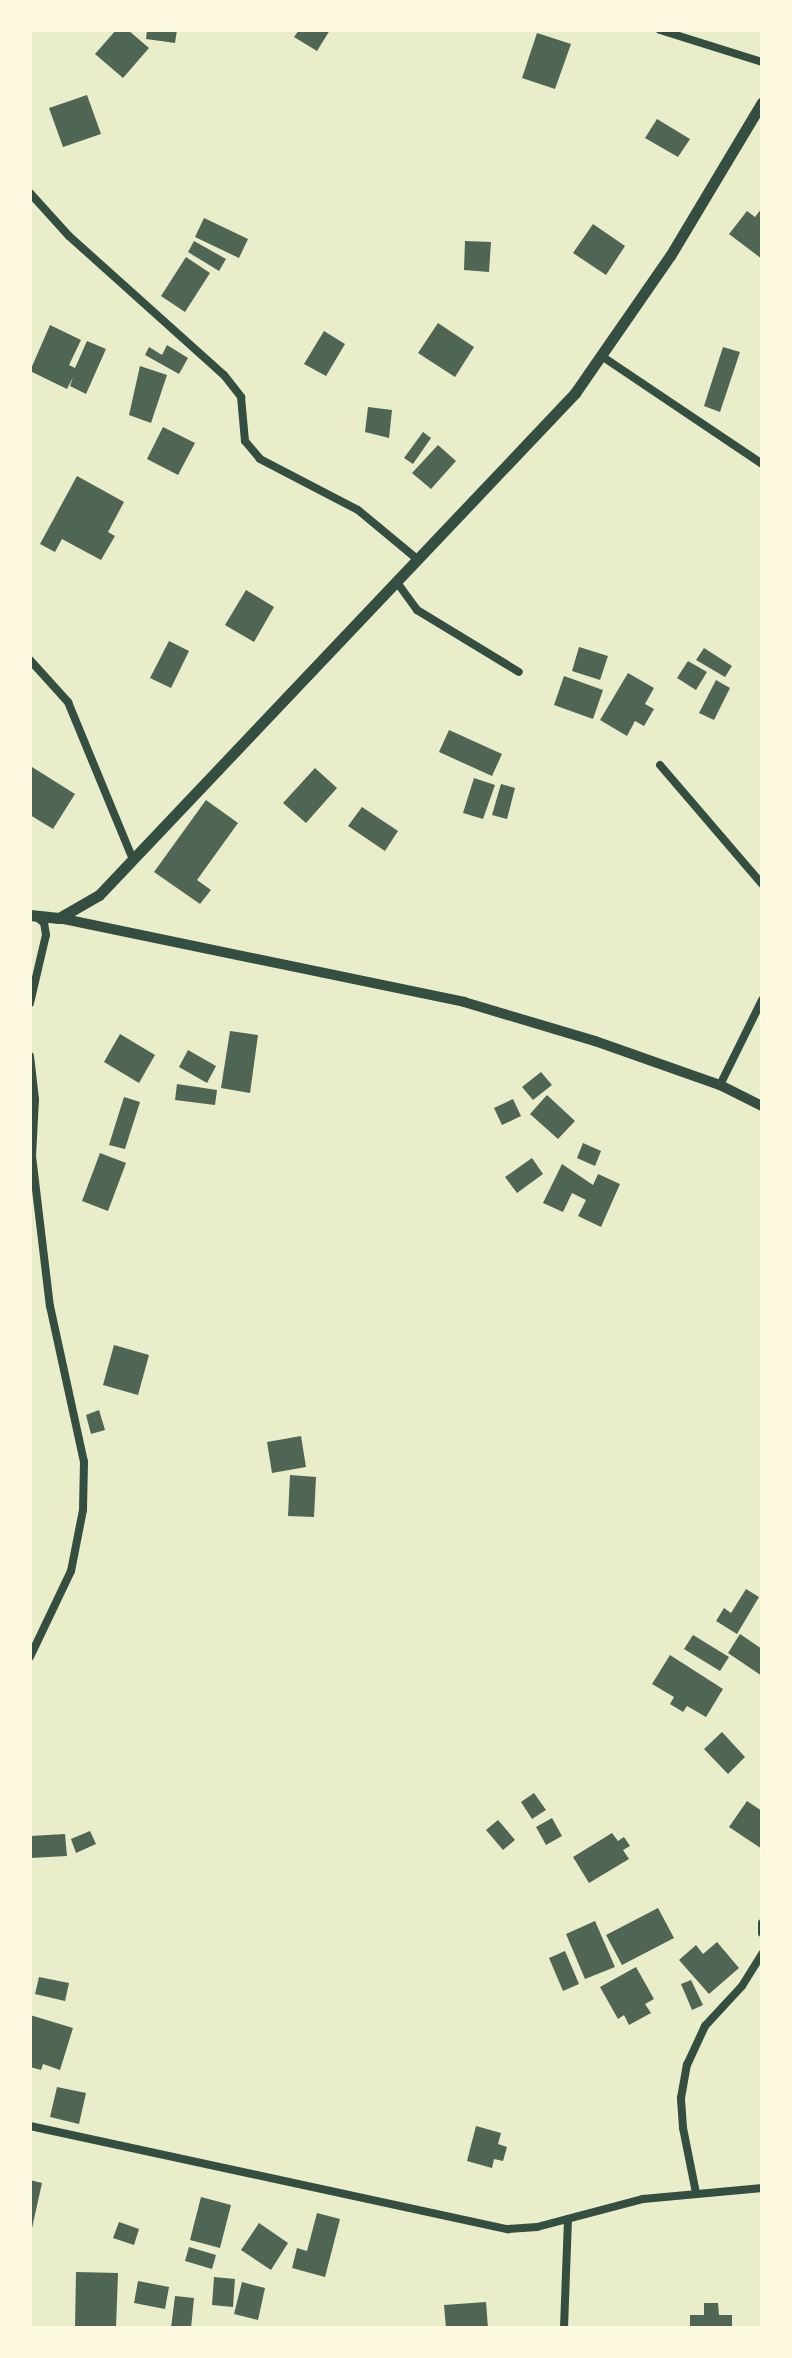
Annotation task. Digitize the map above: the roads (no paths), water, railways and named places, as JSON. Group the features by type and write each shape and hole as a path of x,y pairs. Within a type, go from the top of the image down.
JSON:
{"main road":[{"path":"32,915 60,918 83,908 562,407 603,357 762,102"}],"street":[{"path":"660,30 762,62"},
{"path":"30,193 69,236 224,376 241,397 245,441 260,459 358,510 417,559"},
{"path":"603,357 762,464"},
{"path":"396,581 417,610 518,672"},
{"path":"30,660 68,702 132,860"},
{"path":"660,764 762,884"},
{"path":"30,1003 46,935 44,922 32,915"},
{"path":"60,918 464,1002 595,1041 720,1085 762,1106"},
{"path":"720,1085 762,1000"},
{"path":"30,1056 35,1099 32,1156 50,1306 84,1462 84,1510 72,1570 30,1657"},
{"path":"762,1923 762,1934"},
{"path":"696,2194 682,2128 681,2098 688,2065 705,2026 742,1986 762,1954"},
{"path":"30,2126 508,2230 643,2199 762,2188"},
{"path":"564,2328 568,2219"}]}
